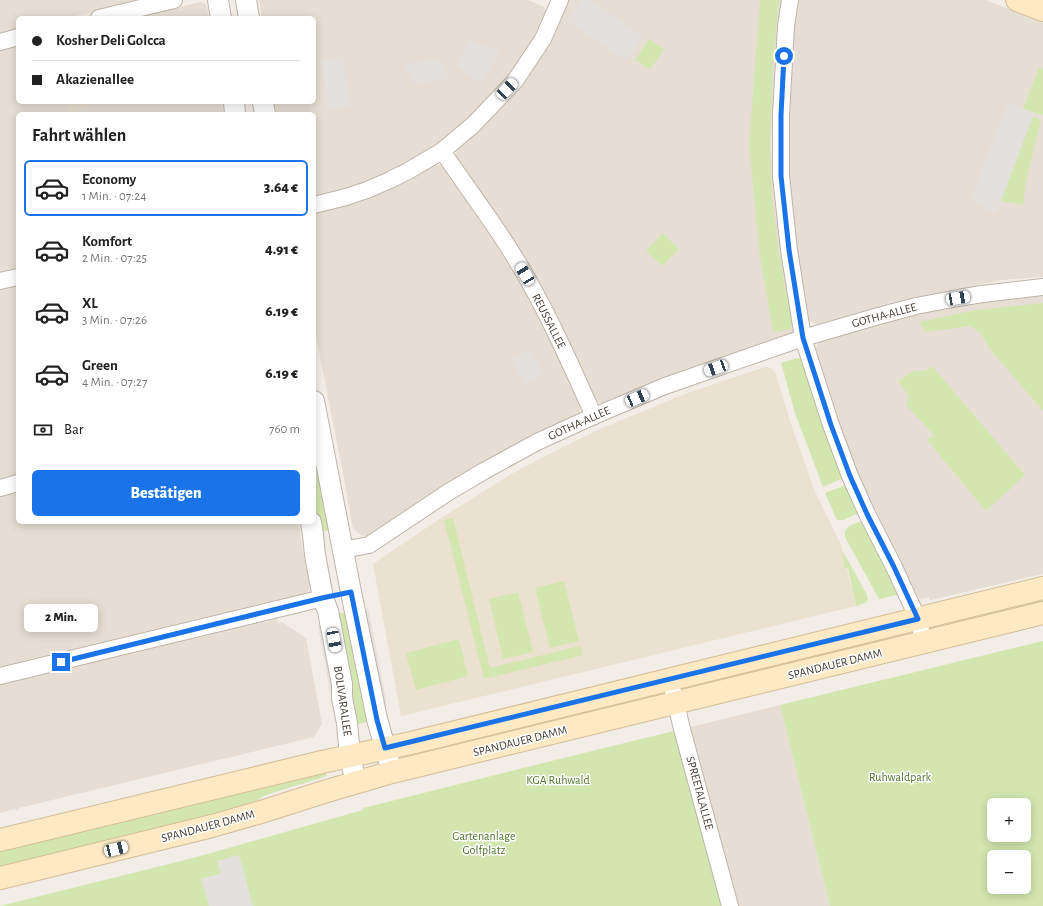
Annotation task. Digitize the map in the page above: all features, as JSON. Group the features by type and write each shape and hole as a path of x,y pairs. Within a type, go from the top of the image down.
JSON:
{"main road":[{"path":"1017,0 1043,10"},
{"name":"SPANDAUER DAMM","path":"0,840 1043,588"},
{"name":"SPANDAUER DAMM","path":"0,878 212,826 392,772 1043,613"}],"street":[{"path":"106,16 174,0"},
{"path":"218,0 221,16"},
{"path":"246,0 249,16"},
{"path":"790,0 786,26 781,115 781,176 789,250 803,338 831,425 850,476 918,619 924,642"},
{"path":"316,204 346,197 379,185 408,171 442,151 472,125 515,81 543,39 556,1"},
{"path":"0,42 16,38"},
{"name":"REUSSALLEE","path":"442,151 509,247 532,287 560,341 594,416"},
{"path":"0,281 16,277"},
{"name":"GOTHA-ALLEE","path":"343,550 368,545 484,471 537,442 665,386 803,338 916,306 982,294 1043,287"},
{"path":"316,414 377,720 392,772"},
{"path":"0,488 16,484"},
{"name":"BOLIVARALLEE","path":"310,524 322,598 328,611 342,684 342,698 350,756 356,783"},
{"path":"315,555 343,550"},
{"path":"0,676 351,592"},
{"name":"SPREETALALLEE","path":"670,679 730,906"}],"shaded area":[{"path":"0,0 143,0 76,16 16,16 16,30 0,34"},
{"path":"259,0 528,0 544,7 547,14 545,21 528,50 508,76 481,107 448,137 419,156 388,173 347,190 316,198 316,112 276,112 275,104 316,104 316,16 262,16"},
{"path":"569,0 781,0 775,61 771,144 774,198 782,260 794,329 791,335 606,403 597,401 594,397 456,160 455,155 460,143 550,40"},
{"path":"581,0 590,0 643,36 626,61 567,21"},
{"path":"797,0 986,0 1043,23 1043,277 1002,280 894,301 819,324 808,320 801,295 788,181 787,112 792,34"},
{"path":"200,2 205,4 207,7 209,16 144,16"},
{"path":"469,40 484,47 485,44 500,51 481,85 457,65"},
{"path":"16,47 16,104 222,104 224,112 16,112 16,271 0,275 0,51"},
{"path":"342,57 351,106 330,110 321,61"},
{"path":"439,59 449,79 414,84 404,64"},
{"path":"1008,102 1034,113 996,213 987,211 982,204 970,200"},
{"path":"68,104 92,104 88,105 88,108 70,112"},
{"path":"437,165 443,167 447,171 496,239 557,347 580,404 580,409 577,416 371,535 366,536 361,535 354,530 352,525 316,336 316,211"},
{"path":"16,284 16,476 0,480 0,288"},
{"path":"974,285 975,290 836,323 835,319 894,301"},
{"path":"1043,296 1043,574 930,600 929,597 922,599 919,598 876,515 847,451 815,351 817,345 821,341 829,338 936,310 1010,298"},
{"path":"529,349 544,374 525,385 511,360"},
{"path":"765,367 771,368 775,372 792,427 814,489 842,547 844,568 847,568 856,606 401,716 373,564 438,520 513,473 571,443 605,427 685,394"},
{"path":"16,489 16,524 298,524 310,584 309,589 306,594 300,597 0,670 0,493"},
{"path":"368,607 387,705 379,717 360,618"},
{"path":"326,617 339,686 331,697 318,626"},
{"path":"277,618 278,623 282,622 306,638 322,724 314,737 19,808 17,811 15,809 0,813 0,684"},
{"path":"780,705 830,906 730,906 682,729"},
{"path":"239,855 253,906 209,906 201,879 221,873 217,861"}],"green space":[{"path":"760,0 779,0 773,62 770,143 772,198 779,254 792,325 791,329 777,332 773,331 760,257 749,145"},
{"path":"649,39 664,49 650,70 635,60"},
{"path":"1039,67 1043,69 1043,115 1023,109"},
{"path":"1033,116 1041,120 1026,181 1023,205 1001,201"},
{"path":"663,233 679,249 662,266 646,251"},
{"path":"1043,303 1043,411 990,349 981,334 971,326 926,332 919,322 976,310"},
{"path":"802,357 843,478 823,487 795,413 781,363"},
{"path":"932,366 1025,475 986,511 927,440 934,435 906,405 909,396 898,381 913,371 925,371"},
{"path":"316,443 335,529 318,533 316,524"},
{"path":"846,485 859,513 843,520 837,520 825,493"},
{"path":"453,518 490,668 580,646 583,655 484,679 444,520"},
{"path":"862,521 900,594 879,599 846,539 845,531 851,525"},
{"path":"842,551 867,595 868,601 865,603 856,606 848,568 844,568"},
{"path":"564,581 579,641 550,648 535,588"},
{"path":"518,592 533,652 503,659 489,599"},
{"path":"1043,597 1043,605 947,628 945,621"},
{"path":"350,611 371,721 354,725 333,615"},
{"path":"887,634 889,643 695,690 693,681"},
{"path":"459,639 468,676 416,690 406,653"},
{"name":"Ruhwaldpark","path":"1043,641 1043,906 830,906 780,705"},
{"path":"653,690 655,700 413,759 411,749"},
{"name":"Gartenanlage Golfplatz","path":"682,729 730,906 0,906 193,858 363,810 363,808"},
{"path":"325,769 327,776 266,795 238,811 0,871 0,847"}],"route":[{"path":"61,662 351,592 377,720 385,748 411,743 918,619 850,476 831,425 803,338 789,250 781,176 781,115 784,56"}],"park label":[{"name":"KGA Ruhwald","path":"558,780"}]}
